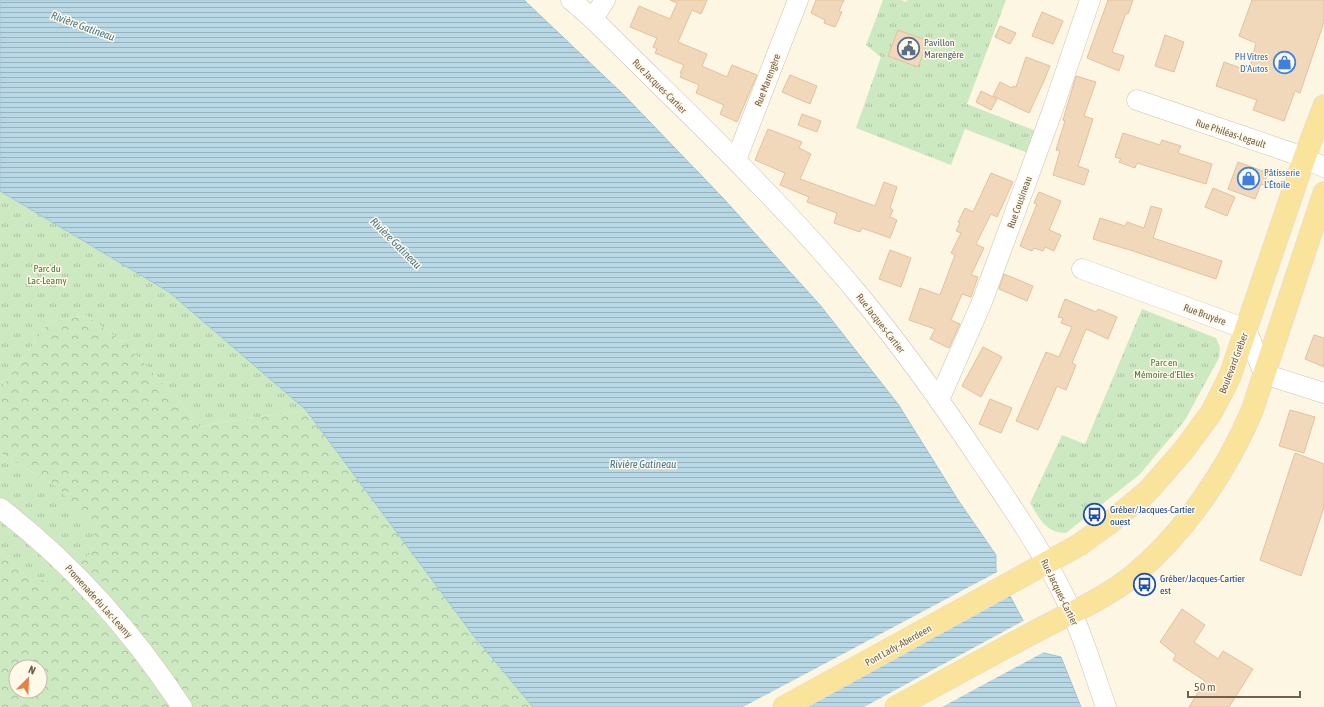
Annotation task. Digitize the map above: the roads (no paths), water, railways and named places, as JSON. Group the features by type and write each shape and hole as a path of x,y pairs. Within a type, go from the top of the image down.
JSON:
{"main road":[{"name":"Boulevard Gréber","path":"1011,583 1079,545 1108,524 1147,492 1183,451 1211,413 1230,376 1304,158 1324,106"},
{"path":"896,707 1100,598 1134,574 1162,548 1189,518 1207,495 1242,436 1252,411 1324,193"},
{"name":"Pont Lady-Aberdeen","path":"784,707 1011,583"}],"street":[{"name":"Rue Jacques-Cartier","path":"571,0 593,19 736,160 828,258 889,332 939,400 1003,494 1046,563 1072,613 1106,707"},
{"path":"593,19 605,0"},
{"name":"Rue Marengère","path":"736,160 798,0"},
{"name":"Rue Cousineau","path":"939,400 985,295 1052,112 1090,0"},
{"name":"Rue Philéas-Legault","path":"1137,100 1304,158 1324,167"},
{"name":"Rue Bruyère","path":"1082,269 1246,329"},
{"path":"1246,329 1264,374 1324,393"},
{"name":"Promenade du Lac-Leamy","path":"0,508 45,545 87,585 136,642 182,707"}],"water":[{"name":"Rivière Gatineau","path":"0,0 524,0 624,95 723,198 820,305 898,404 958,500 996,555 996,570 1040,652 1061,657 1081,707 533,707 473,635 306,410 169,292 0,191"}],"place":[{"name":"Pavillon Marengère","path":"908,48"},
{"name":"PH Vitres D'Autos","path":"1284,62"},
{"name":"Pâtisserie L'Étoile","path":"1249,178"},
{"name":"Gréber/Jacques-Cartier ouest","path":"1094,515"},
{"name":"Gréber/Jacques-Cartier est","path":"1145,584"}],"park label":[{"name":"Parc du Lac-Leamy","path":"47,274"},
{"name":"Parc en Mémoire-d'Elles","path":"1164,368"}]}
